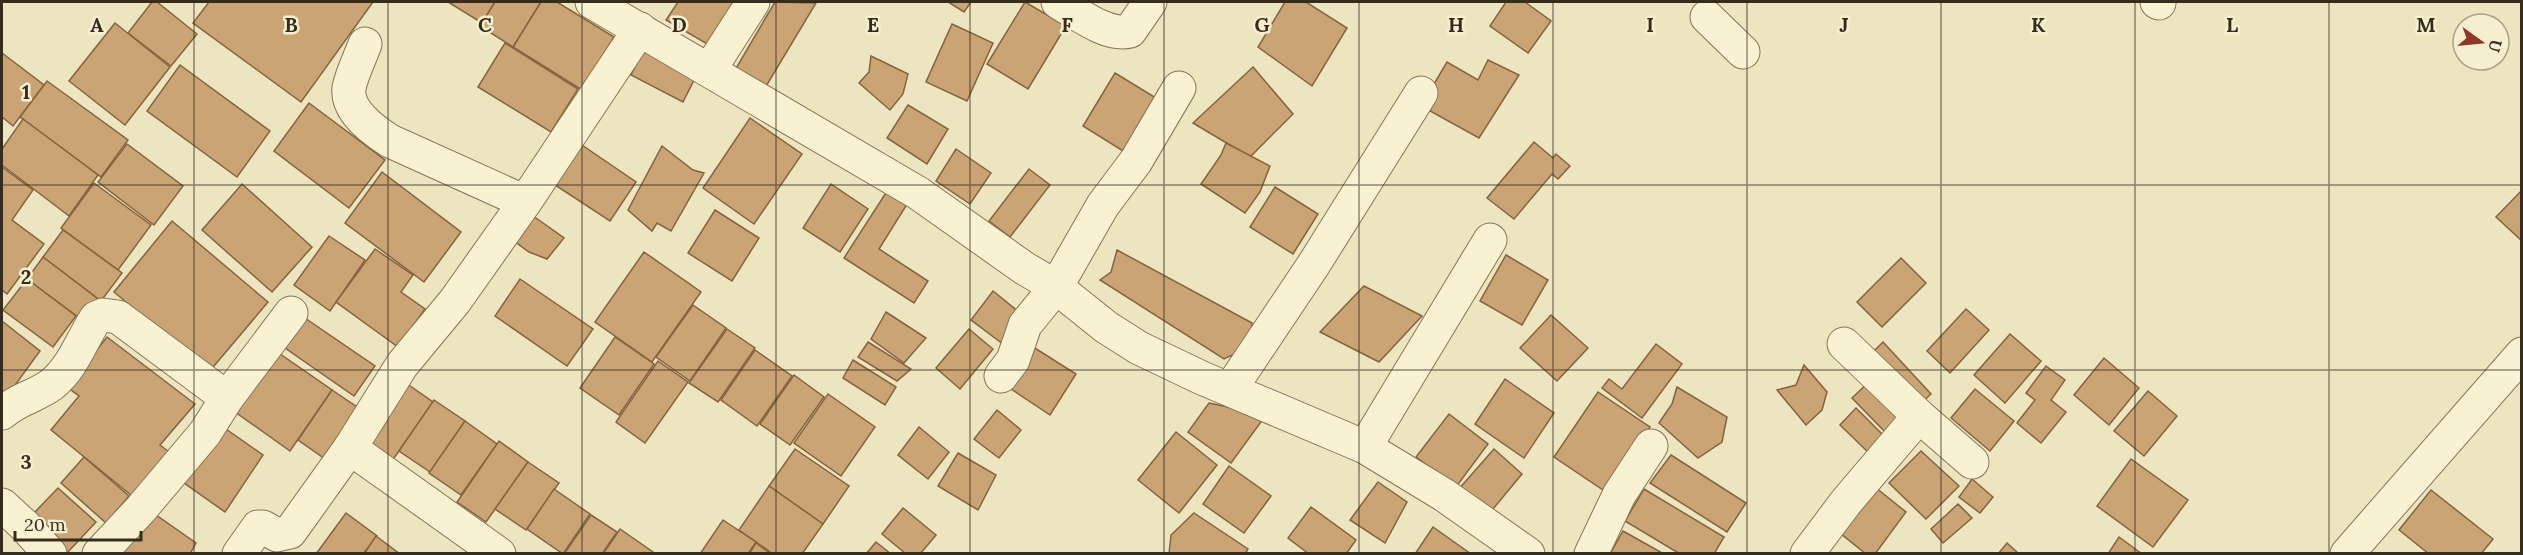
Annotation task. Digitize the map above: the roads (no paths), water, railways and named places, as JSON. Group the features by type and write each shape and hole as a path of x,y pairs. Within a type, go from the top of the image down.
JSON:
{"street":[{"path":"592,2 710,69 918,193 1024,268 1056,287 1106,327 1139,348 1202,378 1231,388 1365,447 1444,495 1528,554"},
{"path":"710,69 753,2"},
{"path":"1058,2 1102,27 1123,33 1130,31 1150,2"},
{"path":"1707,7 1743,52"},
{"path":"239,554 258,527 263,527 277,536 290,532 350,448 402,365 455,300 525,202 640,28"},
{"path":"365,44 349,89 351,101 373,130 390,141 525,202"},
{"path":"1001,376 1013,360 1025,325 1056,287 1103,205 1136,160 1179,88"},
{"path":"1231,388 1314,264 1421,93"},
{"path":"1365,447 1490,240"},
{"path":"99,554 194,447 291,312"},
{"path":"2,413 15,402 50,386 67,369 96,318 103,315 118,317 227,398"},
{"path":"1844,344 1919,416 1972,462"},
{"path":"2347,554 2522,354"},
{"path":"1807,554 1846,502 1919,416"},
{"path":"1591,554 1619,495 1651,446"},
{"path":"350,448 499,554"},
{"path":"2,505 50,554"}]}
